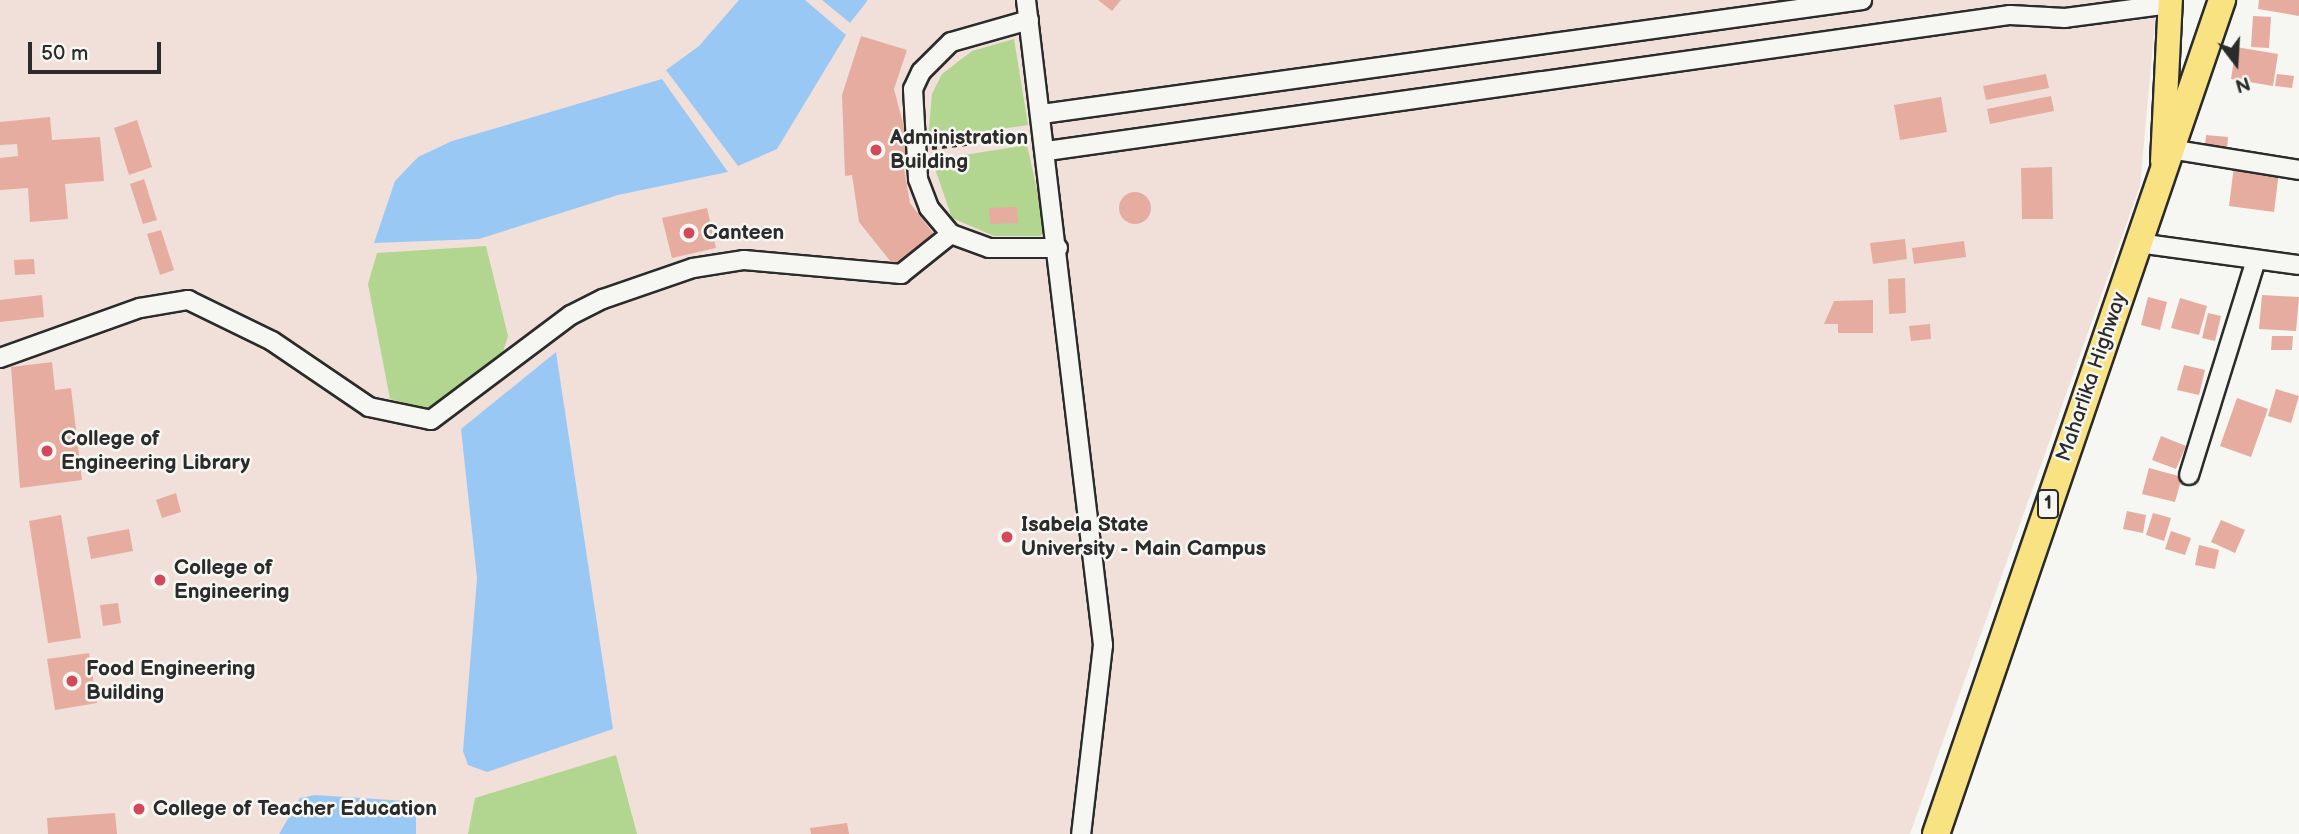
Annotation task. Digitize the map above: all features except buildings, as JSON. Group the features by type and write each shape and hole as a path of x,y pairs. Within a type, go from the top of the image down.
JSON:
{"highway":[{"name":"Maharlika Highway","path":"1936,834 2222,0"}],"main road":[{"path":"2161,175 2170,2"}],"street":[{"path":"1026,0 1046,143 1103,645 1081,834"},
{"path":"1042,114 1862,0"},
{"path":"1046,143 2010,8 2065,18 2170,2"},
{"path":"1029,20 974,32 935,52 913,89 916,150 929,208 951,234 989,248 1058,248"},
{"path":"2170,149 2299,170"},
{"path":"0,358 140,308 188,300 272,341 369,407 431,420 571,315 603,299 692,268 744,260 901,274 951,234"},
{"path":"2137,243 2299,265"},
{"path":"2189,475 2256,260"}],"path":[{"path":"916,150 1046,143"}],"shaded area":[{"name":"Isabela State University - Main Campus","path":"0,0 2157,0 2140,186 1910,834 0,834"}],"green space":[{"path":"1014,39 1028,125 928,139 932,94 942,74 972,51"},
{"path":"1027,145 1045,226 1041,236 994,236 952,218 932,160"},
{"path":"486,246 508,336 502,355 426,409 390,399 368,284 377,253"},
{"path":"616,755 637,834 468,834 475,798"}],"water":[{"path":"739,0 805,0 846,35 777,149 738,166 666,70 699,46"},
{"path":"822,0 868,0 850,23"},
{"path":"662,79 728,172 618,195 479,239 374,243 395,181 418,157 452,141"},
{"path":"556,352 613,729 487,772 468,765 463,751 477,578 461,429"},
{"path":"315,795 406,801 416,809 416,834 279,834 300,798"}],"place":[{"name":"Administration Building","path":"876,150"},
{"name":"Canteen","path":"689,233"},
{"name":"College of Engineering Library","path":"47,451"},
{"name":"Isabela State University - Main Campus","path":"1007,537"},
{"name":"College of Engineering","path":"160,580"},
{"name":"Food Engineering Building","path":"72,681"},
{"name":"College of Teacher Education","path":"139,809"}]}
